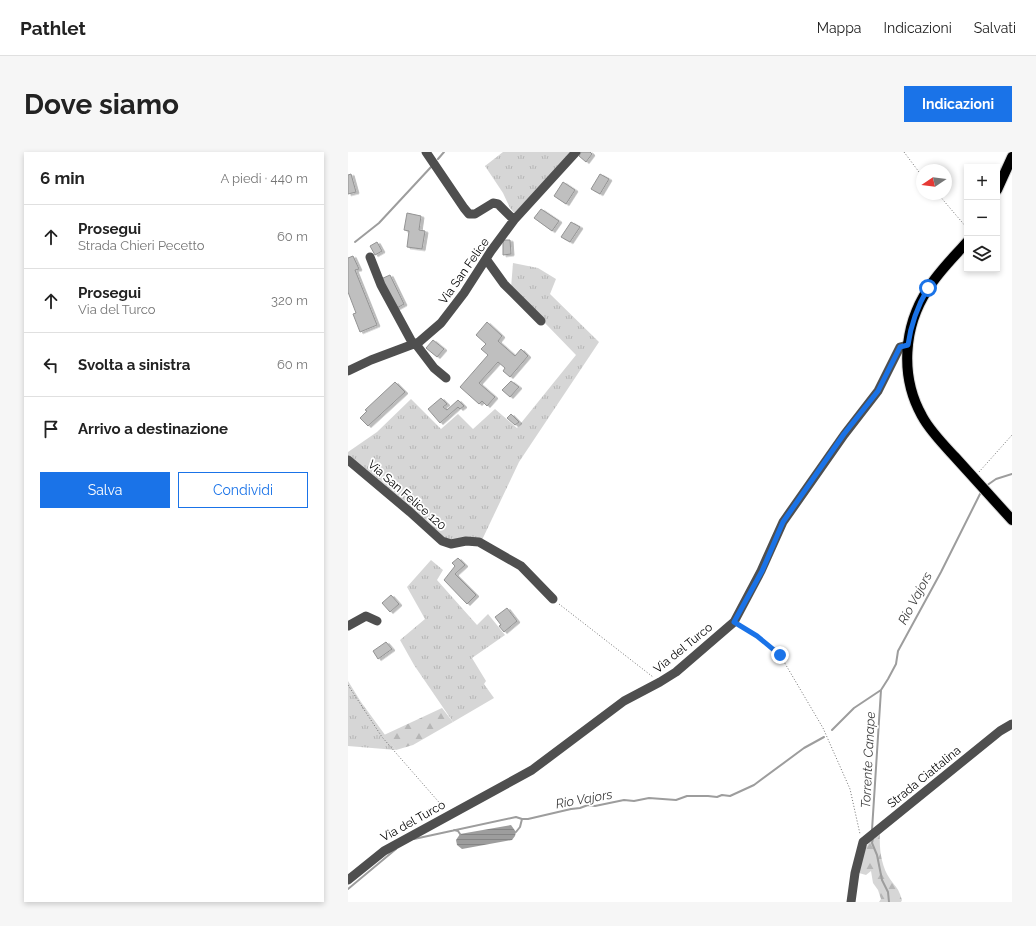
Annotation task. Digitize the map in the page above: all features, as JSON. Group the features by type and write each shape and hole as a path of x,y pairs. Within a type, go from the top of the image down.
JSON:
{"main road":[{"path":"1000,183 1012,157"},
{"path":"964,246 928,288 918,306 911,326 908,345 908,377 915,401 922,417 934,434 1012,520"}],"street":[{"path":"426,152 469,214 475,214 493,203 498,204 514,220"},
{"name":"Via San Felice","path":"348,371 371,360 420,342 441,323 464,293 514,220 576,152"},
{"path":"370,257 381,285 414,344 434,368 446,378"},
{"path":"486,259 504,284 541,321"},
{"name":"Via del Turco","path":"348,880 384,851 532,770 624,701 676,672 734,622 762,571 783,522 844,434 878,391 900,347 908,345"},
{"name":"Via San Felice 120","path":"348,460 442,541 451,544 466,541 479,542 521,566 552,599"},
{"path":"348,626 366,616 377,621"},
{"name":"Strada Ciattalina","path":"863,842 1000,731 1012,724"},
{"path":"851,902 855,873 863,842"}],"path":[{"path":"904,152 916,168"},
{"path":"943,200 964,224"},
{"path":"982,487 1012,435"},
{"path":"552,599 660,682"},
{"path":"734,622 780,655 823,728 850,789 863,842"},
{"path":"348,684 382,737 450,815"}],"green space":[{"path":"503,152 573,152 516,215 510,208 503,193 485,166"},
{"path":"513,263 538,268 556,279 550,294 599,342 519,462 482,540 450,541 442,536 348,457 348,452 377,432 411,399 441,429 458,414 473,429 495,409 517,428 576,355 511,288"},
{"path":"431,560 443,570 437,580 477,625 488,614 505,635 472,658 486,681 484,684 494,698 453,722 414,665 400,640 425,619 407,587"},
{"path":"348,681 361,702 396,750 348,746"},
{"path":"442,708 453,722 413,745 396,750 384,735"},
{"path":"880,833 880,851 884,868 897,888 902,900 901,902 879,902 881,899 878,890 873,883 871,871 866,875 859,873 863,855 867,846"}],"shaded area":[{"path":"511,825 516,832 512,840 462,849 457,845 456,840 460,834"}],"building":[{"path":"581,152 590,152 592,154 586,162 579,156"},
{"path":"351,174 356,192 348,194 348,175"},
{"path":"600,174 609,179 600,194 591,189"},
{"path":"563,182 575,190 566,204 554,196"},
{"path":"541,209 559,221 552,231 534,218"},
{"path":"407,213 421,216 419,230 425,231 422,249 407,247 409,231 404,230"},
{"path":"571,222 580,227 570,242 561,237"},
{"path":"503,240 510,240 511,254 503,255"},
{"path":"377,242 382,251 375,255 370,246"},
{"path":"353,256 359,269 355,270 377,325 360,332 353,314 356,313 348,292 348,258"},
{"path":"390,275 404,304 395,309 381,279"},
{"path":"487,322 502,336 498,341 515,356 521,349 528,356 510,377 503,371 505,368 498,362 479,383 495,397 487,406 482,401 479,404 460,387 488,355 481,349 486,344 476,335"},
{"path":"433,340 444,349 437,357 426,348"},
{"path":"511,381 519,387 510,397 502,390"},
{"path":"395,382 405,392 368,426 360,418 367,411 365,410"},
{"path":"441,398 447,404 443,407 447,410 458,400 464,406 460,409 458,407 440,423 428,409"},
{"path":"511,414 519,422 515,425 507,418"},
{"path":"458,558 465,565 455,574 476,595 467,604 444,580 455,566 452,563"},
{"path":"391,595 399,604 390,612 382,603"},
{"path":"507,608 517,621 504,632 499,626 501,625 495,617"},
{"path":"386,642 392,649 378,659 373,651"}],"waterway":[{"path":"438,159 444,152"},
{"path":"355,242 379,223 431,167"},
{"name":"Rio Vajors","path":"986,486 996,479 1012,474"},
{"name":"Rio Vajors","path":"832,730 854,708 881,690 888,679 896,664 898,651 941,572 982,490"},
{"name":"Torrente Canape","path":"872,830 881,690"},
{"name":"Rio Vajors","path":"414,839 516,817 528,819 588,805 595,806 624,800 634,801 649,798 676,800 687,796 730,796 754,785 804,748 824,737"},
{"path":"516,832 520,827 522,819"},
{"name":"Rio Vajors","path":"454,830 458,831 460,834"},
{"name":"Torrente Canape","path":"873,838 872,843 877,855 882,880 888,892 889,902"},
{"name":"Rio Vajors","path":"348,889 396,849"}],"route":[{"path":"780,655 757,636 734,622 762,571 783,522 844,434 878,391 900,347 908,345 911,326 918,306 928,288"}]}
